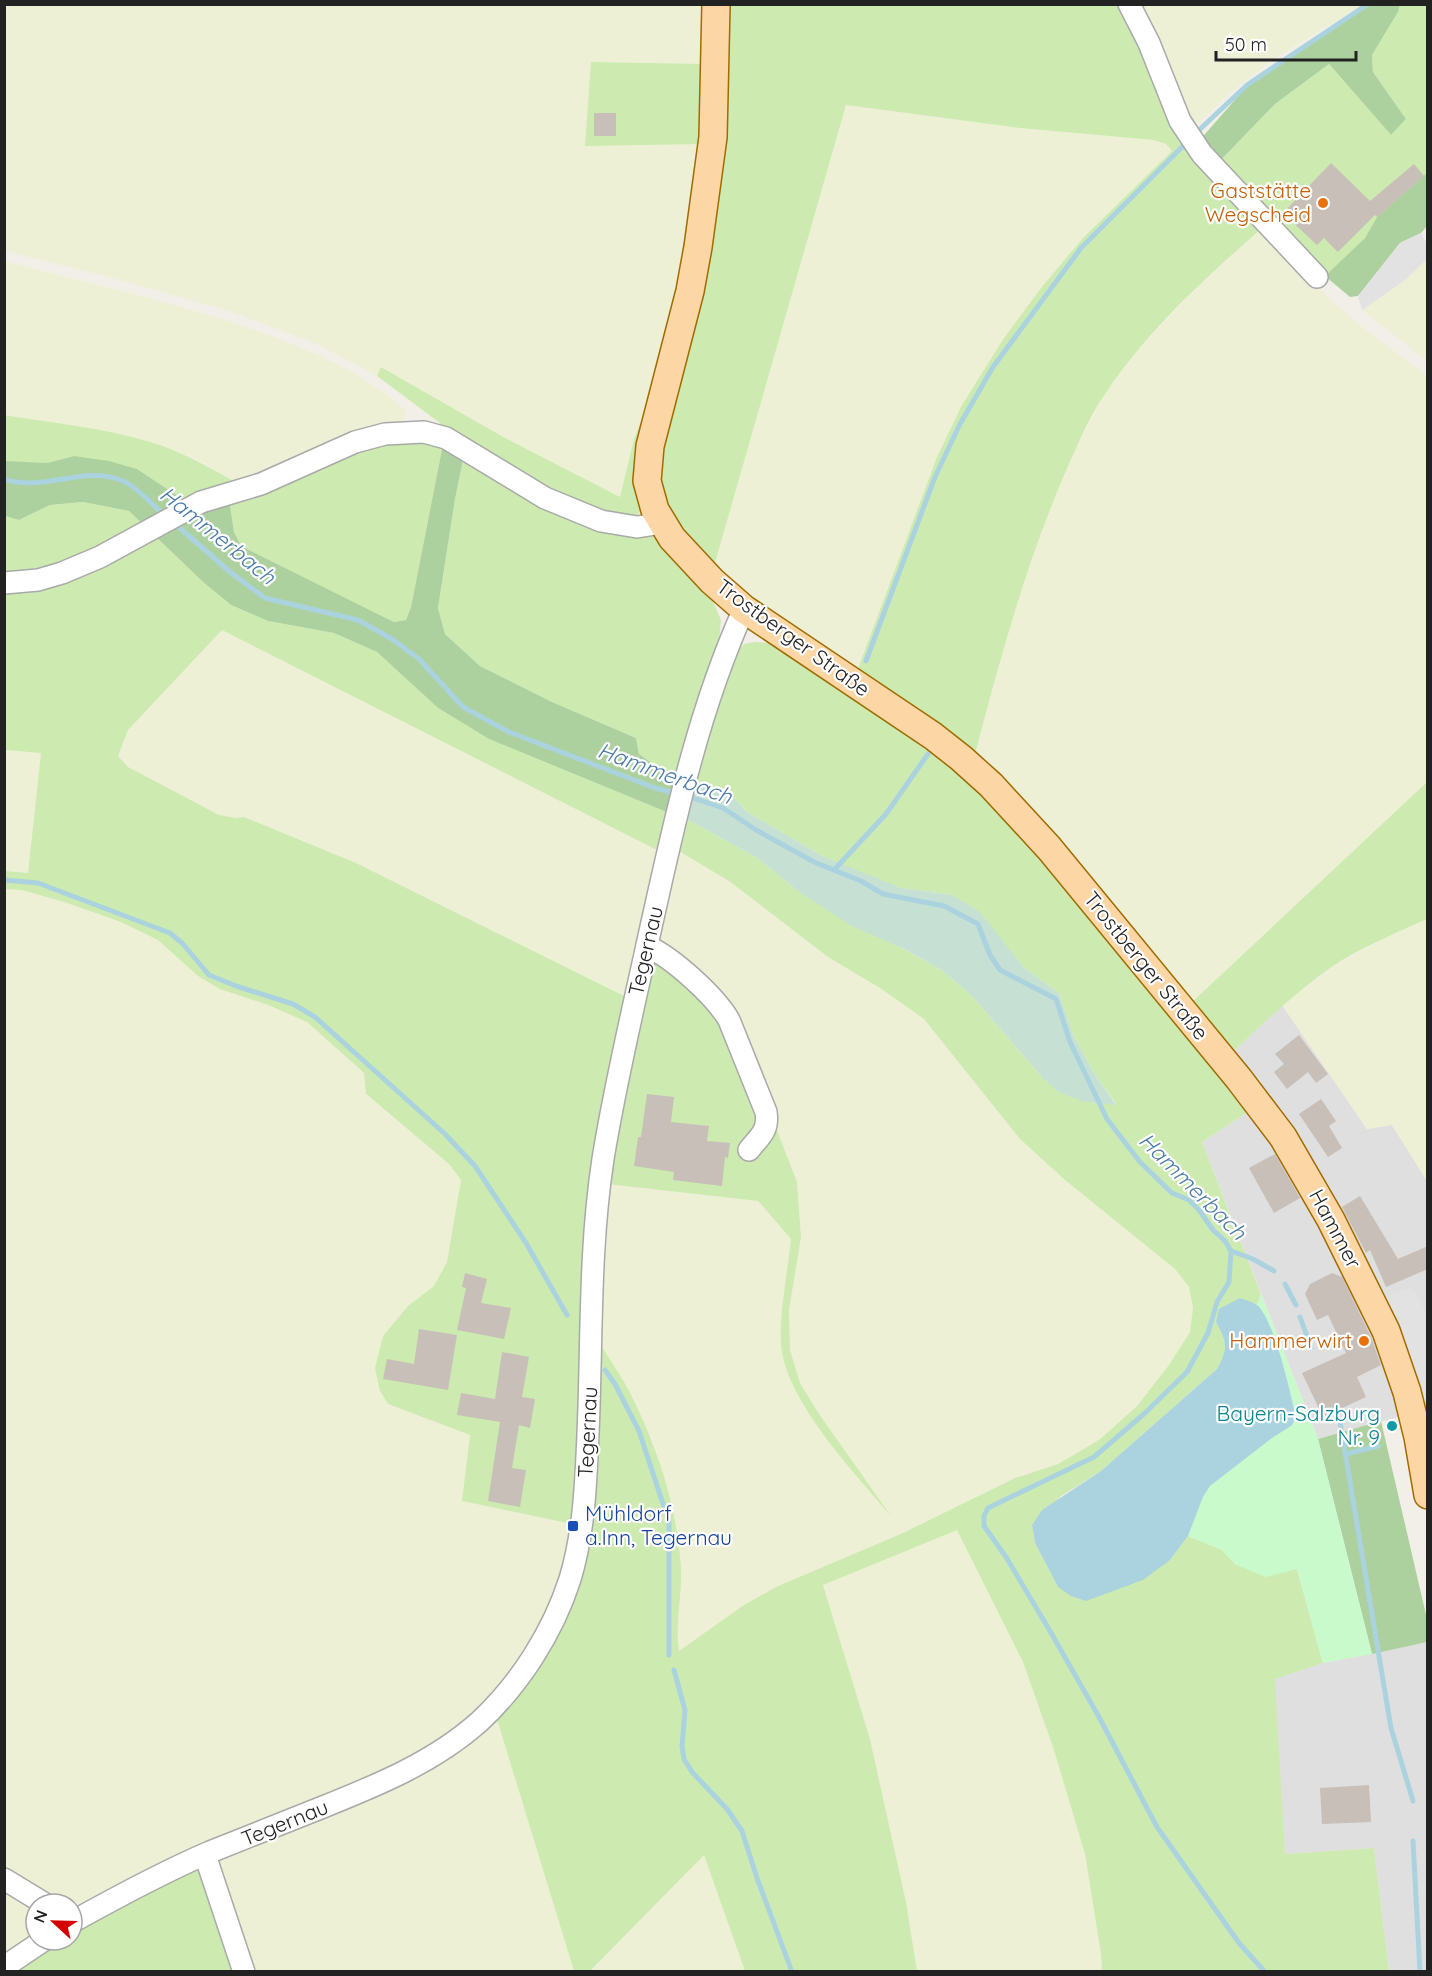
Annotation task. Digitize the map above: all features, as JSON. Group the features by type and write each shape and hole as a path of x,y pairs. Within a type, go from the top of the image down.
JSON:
{"main road":[{"name":"Trostberger Straße","path":"716,4 713,137 690,291 650,446 647,481 655,510 672,538 712,581 744,609 933,736 991,784 1049,848 1239,1079"},
{"name":"Hammer","path":"1239,1079 1283,1137 1331,1220 1386,1331 1423,1437 1428,1495"}],"street":[{"path":"1129,4 1149,43 1180,121 1202,154 1317,277"},
{"path":"4,583 38,580 62,573 100,557 187,508 280,477 367,438 385,434 424,432 446,438 545,498 601,521 638,527 662,523"},
{"name":"Tegernau","path":"84,1915 205,1855 390,1780 460,1738 501,1699 523,1671 549,1630 570,1579 582,1520 587,1468 593,1264 598,1194 615,1093 685,780 708,701 727,647 744,609"},
{"path":"647,946 662,953 724,1010 766,1112 766,1128 749,1150"},
{"path":"205,1855 244,1971"},
{"path":"4,1879 25,1892"},
{"path":"4,1967 26,1952"}],"shaded area":[{"path":"1421,233 1427,244 1427,259 1404,281 1362,310 1358,296 1400,243"},
{"path":"1282,1005 1367,1129 1392,1125 1427,1181 1427,1409 1318,1439 1202,1142 1254,1108 1232,1053"},
{"path":"1411,1287 1427,1313 1427,1407 1422,1408 1413,1364 1384,1297"},
{"path":"1427,1642 1427,1971 1389,1971 1374,1848 1285,1854 1274,1679 1323,1663"}],"green space":[{"path":"4,5 704,5 706,64 591,62 701,144 684,271 647,407 634,439 620,497 505,438 382,367 377,376 317,344 229,311 5,251"},
{"path":"725,5 1124,5 1149,57 1261,229 1218,267 1158,327 1121,371 1093,414 1048,514 1024,582 974,758 856,674 937,457 962,405 1004,338 1041,288 1083,238 1172,151 1166,144 1154,140 1020,128 846,105 713,570 694,552 659,489 662,426"},
{"path":"1133,5 1363,5 1275,58 1230,93 1191,130"},
{"path":"1364,5 1400,5 1372,55 1373,72 1406,119 1391,135 1329,64 1275,104 1217,164 1198,142 1255,77"},
{"path":"1400,5 1425,5 1428,8 1427,173 1377,217 1365,238 1325,276 1217,164 1275,104 1329,64 1391,135 1406,119 1373,72 1372,55"},
{"path":"591,62 706,64 701,144 585,146"},
{"path":"846,105 1020,128 1155,140 1166,144 1172,151 1083,238 1041,288 1004,338 962,405 937,457 856,674 713,570"},
{"path":"1427,173 1427,226 1421,233 1400,243 1358,296 1350,297 1325,276 1365,238 1377,217"},
{"path":"1261,229 1331,300 1427,376 1427,782 1190,1004 974,758 1013,614 1048,512 1078,444 1104,395 1141,346 1205,279"},
{"path":"1427,259 1427,361 1362,310 1404,281"},
{"path":"4,261 149,298 269,335 321,356 354,373 405,410 405,418 401,424 239,484 196,459 125,435 5,415"},
{"path":"381,367 505,438 620,497 634,439 647,407 643,508 637,516 650,535 664,542 708,590 721,620 719,642 675,780 639,754 636,738 552,702 480,666 445,634 438,608 455,499 468,444 377,376"},
{"path":"4,415 87,428 148,441 186,456 239,484 184,500 137,469 74,456 47,463 6,462 4,461"},
{"path":"380,439 443,444 411,607 406,620 394,622 241,546 234,532 229,498"},
{"path":"443,444 464,455 438,608 445,634 480,666 552,702 636,738 639,754 675,780 669,813 489,739 438,708 377,652 334,633 268,621 231,605 203,582 129,511 83,502 50,505 19,520 5,516 4,461 47,463 74,456 109,461 137,469 184,500 229,498 234,532 241,546 394,622 406,620 411,607"},
{"path":"83,502 129,511 203,582 231,605 268,621 334,633 377,652 438,708 489,739 669,813 661,852 222,630 128,730 118,756 128,767 219,815 244,817 356,863 628,998 577,1444 572,1524 462,1501 470,1435 388,1404 380,1391 375,1368 383,1336 408,1306 434,1286 447,1262 461,1180 449,1164 366,1094 364,1073 307,1022 268,1005 220,989 198,976 158,940 121,922 22,890 5,889 5,871 28,873 41,753 5,750 5,516 19,520 50,505"},
{"path":"222,630 661,852 628,998 356,863 245,817 219,815 128,767 118,756 128,730"},
{"path":"772,643 924,739 979,786 1254,1108 1202,1142 1261,1294 1257,1305 1240,1298 1216,1322 1225,1346 1217,1369 1101,1471 1061,1496 1032,1525 1035,1543 1058,1587 1170,1560 1188,1536 1222,1550 1236,1565 1297,1569 1323,1663 1275,1679 1285,1854 1374,1848 1389,1971 1102,1971 1085,1854 1053,1747 1023,1662 957,1530 823,1585 870,1739 906,1902 917,1971 745,1971 704,1855 590,1971 574,1971 496,1716 583,1568 594,1507 599,1459 600,1344 627,1388 644,1422 660,1463 672,1505 681,1569 679,1651 744,1605 778,1586 903,1533 1015,1478 1058,1464 1099,1440 1137,1406 1169,1365 1190,1332 1193,1308 1189,1287 1175,1269 1065,1180 1020,1139 924,1019 880,988 828,957 729,881 677,850 685,818 759,859 799,892 942,970 972,996 1041,1076 1116,1104 1094,1073 1074,1037 1059,993 1024,968 1004,945 952,895 901,888 864,874 822,856 747,812 731,794 693,785 734,654 744,644"},
{"path":"4,750 41,753 28,873 5,871"},
{"path":"1427,782 1427,919 1367,946 1333,966 1306,986 1232,1053 1190,1004"},
{"path":"700,784 731,794 747,812 822,856 901,888 952,895 980,912 1024,968 1059,993 1074,1037 1094,1073 1116,1105 1081,1101 1057,1091 1041,1076 972,996 942,970 904,949 852,926 799,892 759,859 685,818 693,785"},
{"path":"677,850 729,881 828,957 881,988 924,1019 1020,1139 1065,1180 1175,1269 1189,1287 1193,1308 1190,1332 1169,1365 1137,1406 1099,1440 1058,1464 1015,1478 903,1533 778,1586 679,1652 673,1512 655,1446 634,1400 600,1344 607,1184 758,1201 791,1239 781,1344 804,1408 884,1508 800,1383 790,1350 789,1310 801,1237 797,1182 737,1027 658,942"},
{"path":"5,889 22,890 121,922 158,940 198,976 307,1022 364,1074 366,1095 449,1164 461,1180 447,1262 434,1286 408,1306 388,1404 470,1435 463,1501 572,1524 557,1586 530,1647 494,1694 461,1725 411,1760 92,1901 84,1902 84,1892 41,1892 5,1873"},
{"path":"1427,919 1427,1181 1392,1125 1367,1129 1282,1005 1335,965"},
{"path":"658,942 737,1027 797,1182 801,1237 789,1310 790,1350 800,1383 819,1414 891,1516 824,1435 795,1389 785,1366 781,1344 781,1319 791,1239 758,1201 607,1184 616,1121"},
{"path":"1261,1294 1318,1439 1372,1654 1323,1663 1297,1569 1266,1577 1236,1565 1222,1550 1188,1536 1203,1497 1210,1486 1296,1420 1282,1361 1257,1305"},
{"path":"1381,1421 1427,1619 1427,1642 1372,1654 1318,1439"},
{"path":"957,1529 1023,1662 1053,1747 1085,1854 1102,1971 917,1971 906,1902 870,1739 823,1585"},
{"path":"496,1716 574,1971 252,1971 212,1861"},
{"path":"704,1854 745,1971 590,1972"},
{"path":"202,1866 240,1972 13,1972 42,1952 84,1952 84,1924"},
{"path":"4,1889 24,1901 24,1944 4,1958"}],"water":[{"path":"1240,1298 1257,1305 1270,1326 1291,1394 1296,1419 1291,1426 1210,1486 1203,1497 1188,1536 1170,1560 1143,1580 1086,1601 1071,1596 1058,1587 1035,1543 1032,1525 1042,1510 1101,1471 1217,1369 1225,1345 1216,1322 1219,1309"}],"building":[{"path":"594,113 616,113 616,136 594,136"},
{"name":"Gaststätte Wegscheid","path":"1331,163 1370,201 1414,164 1424,176 1377,217 1375,215 1338,252 1324,238 1317,245 1283,213"},
{"path":"1299,1035 1328,1074 1316,1083 1308,1072 1287,1089 1274,1072 1284,1064 1275,1054"},
{"path":"647,1094 674,1097 671,1122 709,1126 707,1141 730,1143 728,1158 725,1157 722,1186 673,1180 674,1172 634,1166"},
{"path":"1321,1099 1336,1121 1329,1126 1342,1148 1328,1157 1299,1114"},
{"path":"1275,1154 1300,1198 1274,1213 1249,1168"},
{"path":"1360,1196 1398,1259 1428,1246 1428,1269 1386,1287 1370,1250 1366,1253 1342,1207"},
{"path":"465,1273 487,1279 481,1303 511,1308 504,1339 457,1330 466,1288 462,1287"},
{"path":"1332,1273 1342,1277 1371,1337 1381,1365 1357,1377 1366,1397 1323,1417 1302,1373 1346,1353 1328,1315 1317,1320 1305,1294 1310,1284"},
{"path":"419,1329 457,1335 448,1390 383,1379 387,1359 414,1364"},
{"path":"502,1352 529,1357 522,1397 535,1399 530,1428 519,1425 512,1468 526,1470 520,1507 488,1501 500,1422 457,1415 461,1393 495,1399"},
{"path":"1369,1785 1371,1822 1322,1824 1320,1788"}],"waterway":[{"path":"1197,132 1247,85 1368,4"},
{"path":"866,661 935,477 960,424 993,367 1081,248 1183,146"},
{"name":"Hammerbach","path":"4,479 34,483 93,475 108,477 134,487 165,516"},
{"name":"Hammerbach","path":"173,522 230,572 265,598 358,620 392,639 419,659 463,707 509,732 655,788 678,794"},
{"path":"834,870 886,814 928,754"},
{"name":"Hammerbach","path":"687,796 723,808 756,830 814,862 861,881 883,894 944,906 978,924 990,955 1000,970 1056,999 1070,1042 1107,1119 1140,1162 1172,1193 1189,1200 1231,1251 1253,1259 1274,1271"},
{"path":"4,880 38,883 170,933 183,944 209,975 293,1004 315,1017 445,1134 475,1166 526,1243 567,1315"},
{"path":"1231,1251 1229,1282 1217,1302 1208,1333 1187,1372 1145,1413 1094,1457 988,1508 984,1516 984,1526 1006,1557 1050,1631 1099,1717 1157,1827 1239,1943 1265,1972"},
{"name":"Hammerbach","path":"1285,1284 1296,1305"},
{"name":"Hammerbach","path":"1300,1317 1311,1347"},
{"path":"605,1370 615,1384 639,1431 669,1522 669,1655"},
{"path":"1340,1422 1391,1728 1413,1801"},
{"path":"1346,1454 1378,1446"},
{"path":"674,1670 685,1710 682,1746 684,1759 692,1772 727,1809 742,1831 792,1972"},
{"path":"1413,1841 1420,1972"}],"place":[{"name":"Gaststätte Wegscheid","path":"1323,203"},
{"name":"Hammerwirt","path":"1364,1341"},
{"name":"Bayern-Salzburg Nr. 9","path":"1392,1426"},
{"name":"Mühldorf a.Inn, Tegernau","path":"573,1526"}]}
